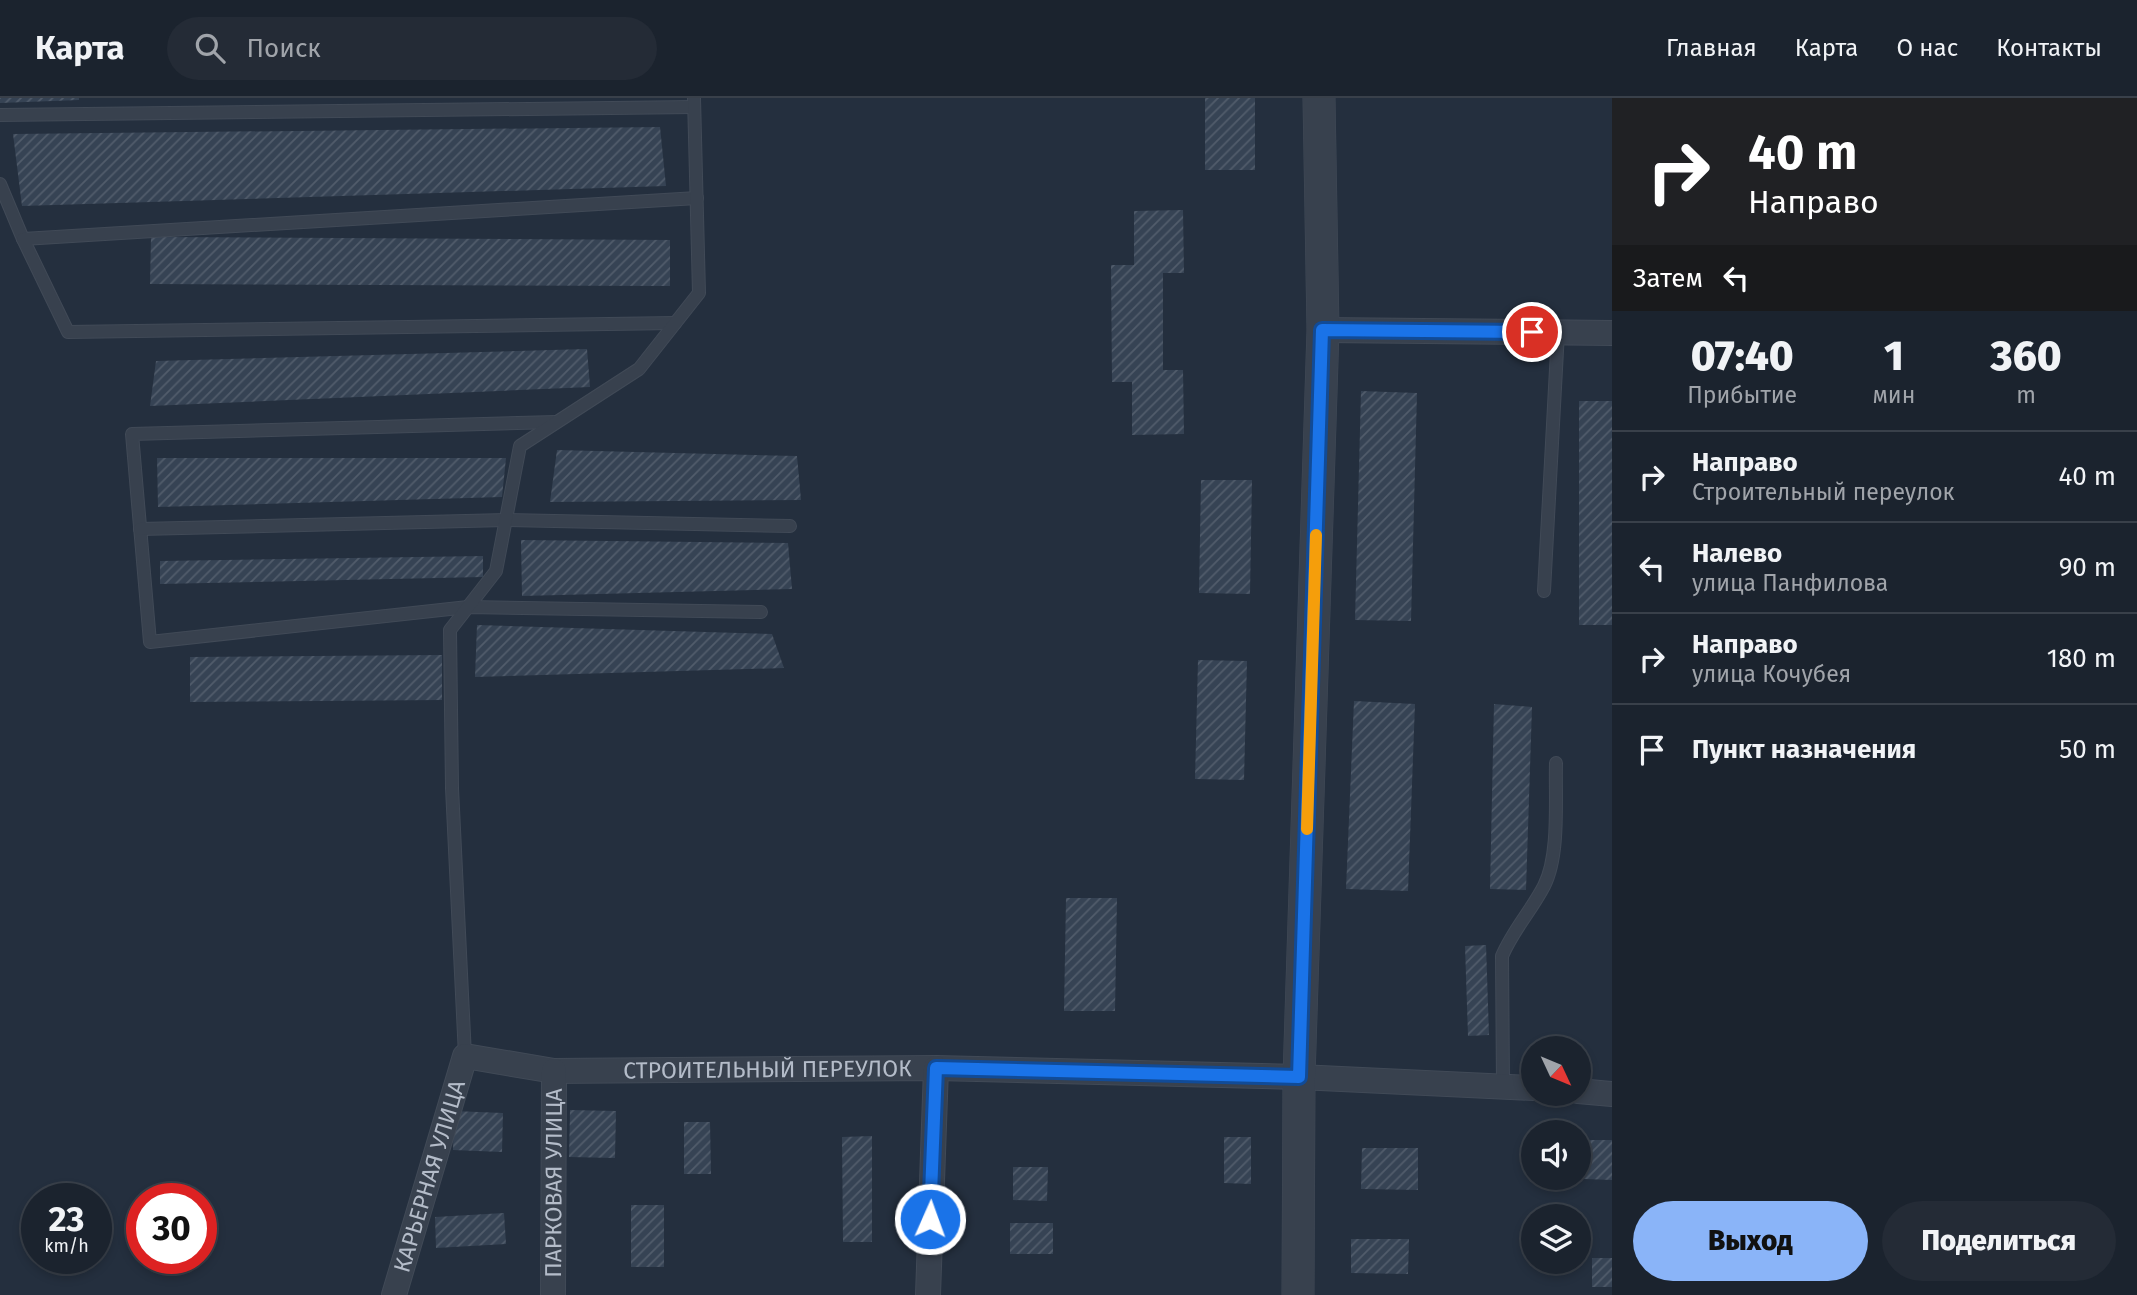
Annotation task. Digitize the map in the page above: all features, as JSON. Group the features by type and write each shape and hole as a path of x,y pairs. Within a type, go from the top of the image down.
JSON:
{"street":[{"path":"1298,1295 1299,1077 1322,330 1319,98"},
{"path":"1322,330 1612,333"},
{"name":"СТРОИТЕЛЬНЫЙ ПЕРЕУЛОК","path":"465,1056 554,1071 936,1068 1299,1077 1521,1087"},
{"name":"КАРЬЕРНАЯ УЛИЦА","path":"394,1295 465,1056"},
{"path":"928,1295 936,1068"},
{"name":"ПАРКОВАЯ УЛИЦА","path":"553,1295 554,1071"},
{"path":"1591,1092 1612,1094"}],"lane":[{"path":"0,115 694,103 699,293 639,369 520,446 496,571 450,630 452,788 465,1056"},
{"path":"0,184 68,332 676,323"},
{"path":"23,239 697,198"},
{"path":"1544,591 1558,332"},
{"path":"556,422 132,434 150,642 468,607 761,612"},
{"path":"140,529 506,520 790,526"},
{"path":"1503,1086 1502,956 1510,937 1544,886 1552,863 1556,763"}],"building":[{"path":"0,98 79,98 79,100 0,103"},
{"path":"1205,98 1255,98 1255,170 1205,170"},
{"path":"660,127 666,186 22,206 13,134"},
{"path":"1183,210 1184,273 1163,273 1163,370 1183,370 1184,434 1132,435 1132,382 1112,382 1111,265 1134,265 1134,211"},
{"path":"151,237 670,240 670,286 150,284"},
{"path":"587,349 590,387 150,406 156,361"},
{"path":"1361,391 1417,393 1411,621 1355,620"},
{"path":"1579,401 1612,401 1612,625 1579,625"},
{"path":"557,450 797,456 801,500 550,502"},
{"path":"157,458 506,458 502,497 158,507"},
{"path":"1201,480 1252,480 1250,594 1199,593"},
{"path":"521,540 788,543 792,589 522,596"},
{"path":"483,556 483,577 160,584 160,561"},
{"path":"477,625 772,634 784,668 475,677"},
{"path":"442,655 442,700 190,702 190,657"},
{"path":"1198,660 1247,661 1244,780 1195,779"},
{"path":"1354,701 1415,704 1408,891 1346,889"},
{"path":"1494,704 1532,707 1526,890 1490,889"},
{"path":"1066,898 1117,898 1115,1011 1064,1011"},
{"path":"1486,945 1489,1035 1468,1036 1465,946"},
{"path":"570,1110 616,1111 615,1158 569,1157"},
{"path":"454,1111 503,1113 502,1152 453,1150"},
{"path":"684,1122 710,1122 711,1174 684,1174"},
{"path":"872,1136 872,1242 843,1242 842,1137"},
{"path":"1224,1137 1251,1137 1251,1184 1224,1183"},
{"path":"1591,1140 1612,1140 1612,1180 1591,1179"},
{"path":"1362,1148 1418,1148 1418,1190 1361,1189"},
{"path":"1013,1167 1048,1167 1047,1201 1013,1200"},
{"path":"631,1205 664,1205 664,1267 631,1267"},
{"path":"504,1213 506,1244 436,1248 435,1217"},
{"path":"1010,1223 1053,1223 1053,1254 1010,1254"},
{"path":"1351,1239 1409,1239 1408,1274 1351,1273"},
{"path":"1592,1258 1612,1258 1612,1287 1592,1287"}],"slow traffic":[{"path":"1307,829 1316,535"}],"route":[{"path":"930,1219 936,1068 1299,1077 1322,330 1532,332"}]}
